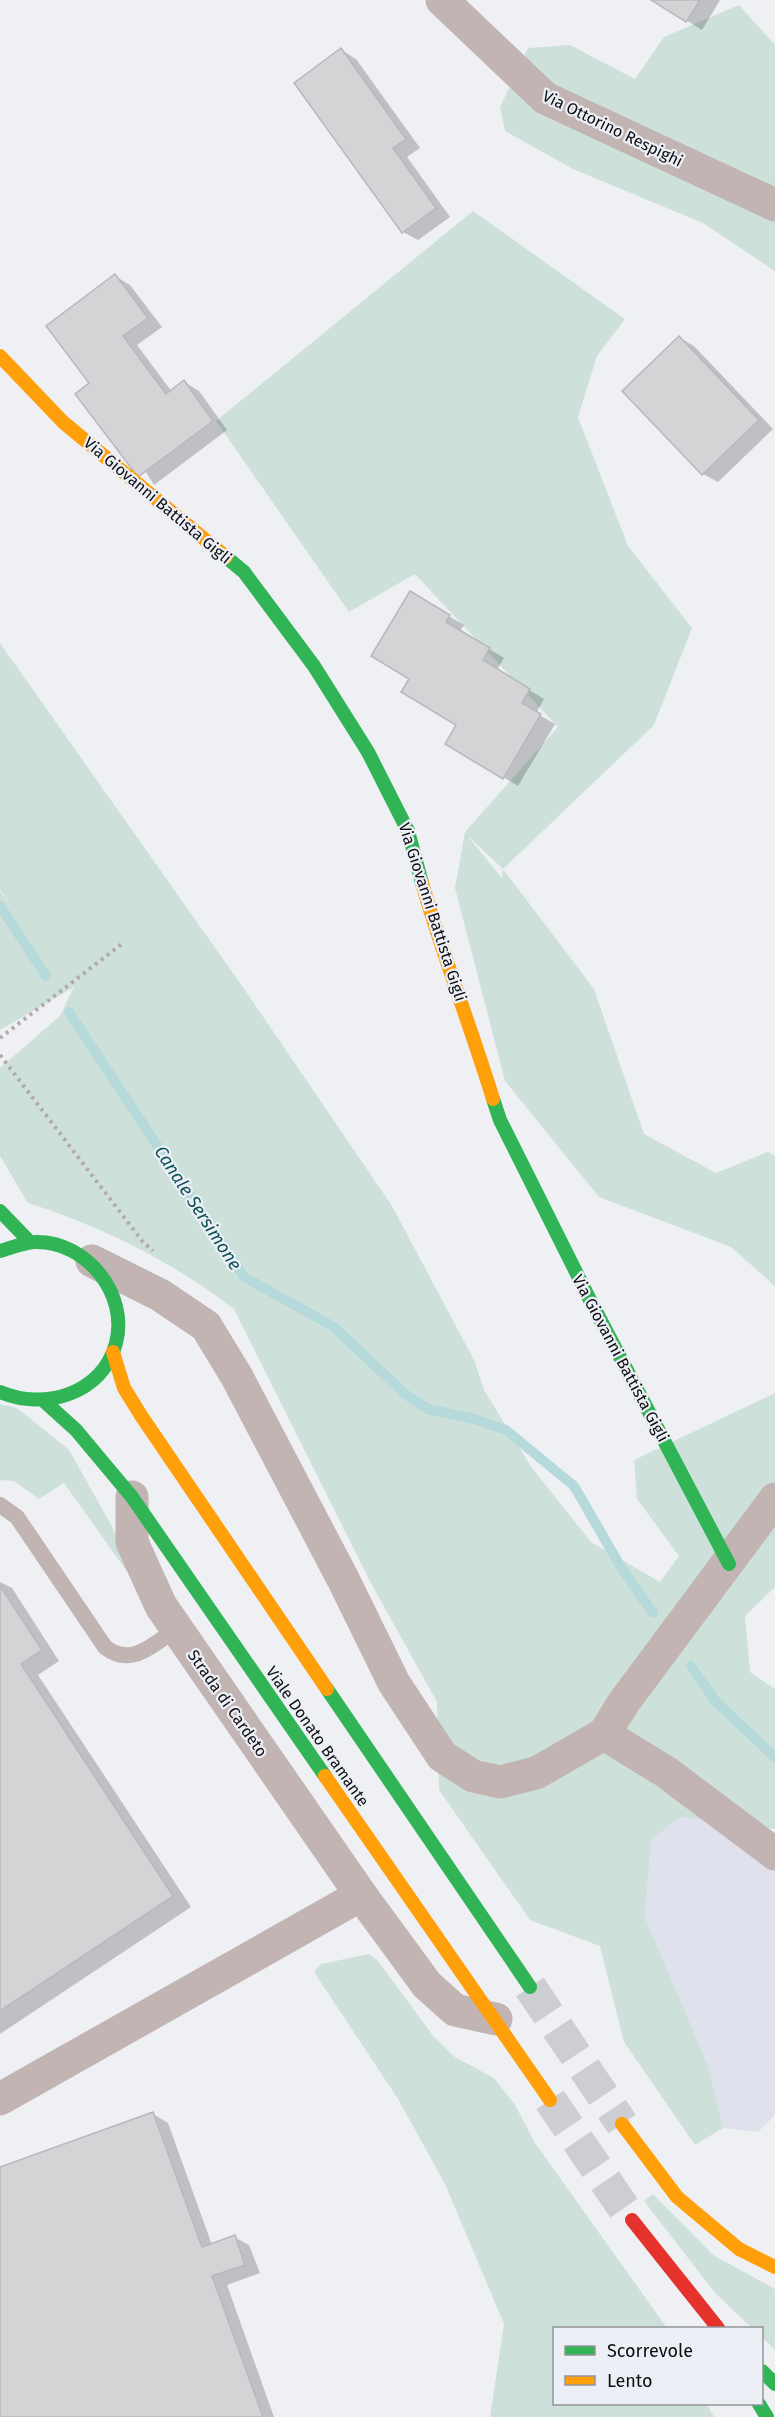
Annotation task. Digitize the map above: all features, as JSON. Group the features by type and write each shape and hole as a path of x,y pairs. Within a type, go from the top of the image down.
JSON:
{"main road":[{"name":"Via Giovanni Battista Gigli","path":"0,356 63,422 244,572 314,666 368,752 408,831 436,932 467,1015 500,1120 590,1300 729,1564"},
{"path":"0,1211 29,1241"},
{"path":"0,1251 29,1241 63,1245 92,1261 107,1281 117,1304 119,1328 113,1352 102,1371 86,1386 67,1397 45,1402 11,1397 0,1392"},
{"name":"Viale Donato Bramante","path":"113,1352 124,1388 142,1417 530,1987"},
{"name":"Viale Donato Bramante","path":"45,1402 76,1430 132,1497 550,2100"},
{"path":"622,2124 677,2197 739,2249 775,2267"},
{"path":"632,2220 715,2326"},
{"path":"763,2372 775,2384"}],"street":[{"name":"Via Ottorino Respighi","path":"442,0 545,98 775,205"},
{"path":"92,1261 160,1294 206,1326 269,1437 394,1683 442,1756 473,1776 500,1782 536,1773 604,1734 624,1702 729,1564 775,1498"},
{"name":"Strada di Cardeto","path":"132,1497 132,1542 160,1606 361,1895 427,1984 455,2010 496,2019"},
{"path":"604,1734 666,1772 775,1854"},
{"path":"0,2099 361,1895"}],"lane":[{"path":"0,1504 17,1517 105,1647 112,1653 122,1656 141,1653 176,1629"}],"path":[{"path":"0,1038 123,943"}],"shaded area":[{"path":"681,1817 727,1818 775,1857 775,2115 758,2132 723,2128 709,2068 645,1917 651,1840"}],"green space":[{"path":"739,5 775,45 775,271 703,223 573,169 505,131 500,107 528,48 570,45 635,79 664,37"},
{"path":"473,211 625,319 597,356 578,417 628,546 692,628 654,725 503,869 594,989 644,1134 716,1173 768,1152 775,1156 775,1286 731,1247 599,1197 505,1081 455,888 465,832 558,727 415,574 349,612 216,421","holes":["469,837 503,869 502,878 469,838"]},
{"path":"0,643 247,993 392,1206 474,1360 484,1390 532,1468 591,1542 660,1582 679,1556 637,1499 634,1460 775,1393 775,1587 745,1616 750,1672 775,1689 775,1829 681,1817 651,1840 645,1917 709,2068 723,2128 695,2145 624,2042 600,1946 530,1920 439,1790 437,1702 372,1585 234,1309 186,1276 136,1247 55,1212 28,1203 0,1156 0,1068 60,1016 74,987 0,1030 0,892 11,904 0,890"},
{"path":"0,1404 17,1408 69,1450 110,1523 148,1601 64,1483 39,1499 14,1481 0,1480"},
{"path":"369,1954 378,1961 434,2037 455,2057 494,2078 515,2105 535,2143 666,2327 553,2327 553,2405 708,2405 714,2417 490,2417 504,2324 445,2184 398,2099 314,1972 321,1964"},
{"path":"653,2194 713,2255 775,2289 775,2350 763,2338 763,2327 751,2327 715,2293 644,2201"}],"building":[{"path":"651,0 700,0 686,22"},
{"path":"341,48 406,139 393,148 436,208 402,233 294,83"},
{"path":"115,274 148,318 123,336 166,394 184,380 213,421 138,477 75,394 89,383 46,326"},
{"path":"679,336 759,420 702,475 622,391"},
{"path":"410,591 450,615 446,622 490,648 483,660 530,689 522,703 541,714 503,779 445,744 456,725 401,692 409,679 371,656"},
{"path":"0,1586 42,1650 21,1664 173,1896 0,2011"},
{"path":"153,2112 202,2247 235,2235 245,2265 212,2276 263,2417 0,2417 0,2167"}],"waterway":[{"name":"Canale Sersimone","path":"0,906 46,976"},
{"name":"Canale Sersimone","path":"69,1012 244,1277 334,1327 405,1394 428,1409 474,1419 506,1430 574,1486 622,1569 653,1613"},
{"name":"Canale Sersimone","path":"691,1666 716,1702 775,1757"}],"tunnel":[{"path":"530,1987 622,2124"},
{"path":"550,2100 632,2220"}],"traffic: fast":[{"path":"226,557 244,572 314,666 368,752 408,831 422,883"},
{"path":"493,1099 500,1120 590,1300 729,1564"},
{"path":"0,1211 29,1241"},
{"path":"0,1251 36,1242 54,1244 71,1250 87,1261 110,1289 116,1306 118,1325 116,1343 109,1361 99,1375 85,1386 70,1394 35,1400 0,1392"},
{"path":"45,1402 76,1430 132,1497 325,1776"},
{"path":"327,1689 530,1987"},
{"path":"763,2372 775,2384"},
{"path":"760,2405 767,2417"}],"traffic: slow":[{"path":"0,356 63,422 226,557"},
{"path":"422,883 493,1099"},
{"path":"113,1352 124,1388 142,1417 327,1689"},
{"path":"325,1776 550,2100"},
{"path":"622,2124 677,2197 739,2249 775,2267"}],"traffic: jam":[{"path":"632,2220 717,2327"}]}
